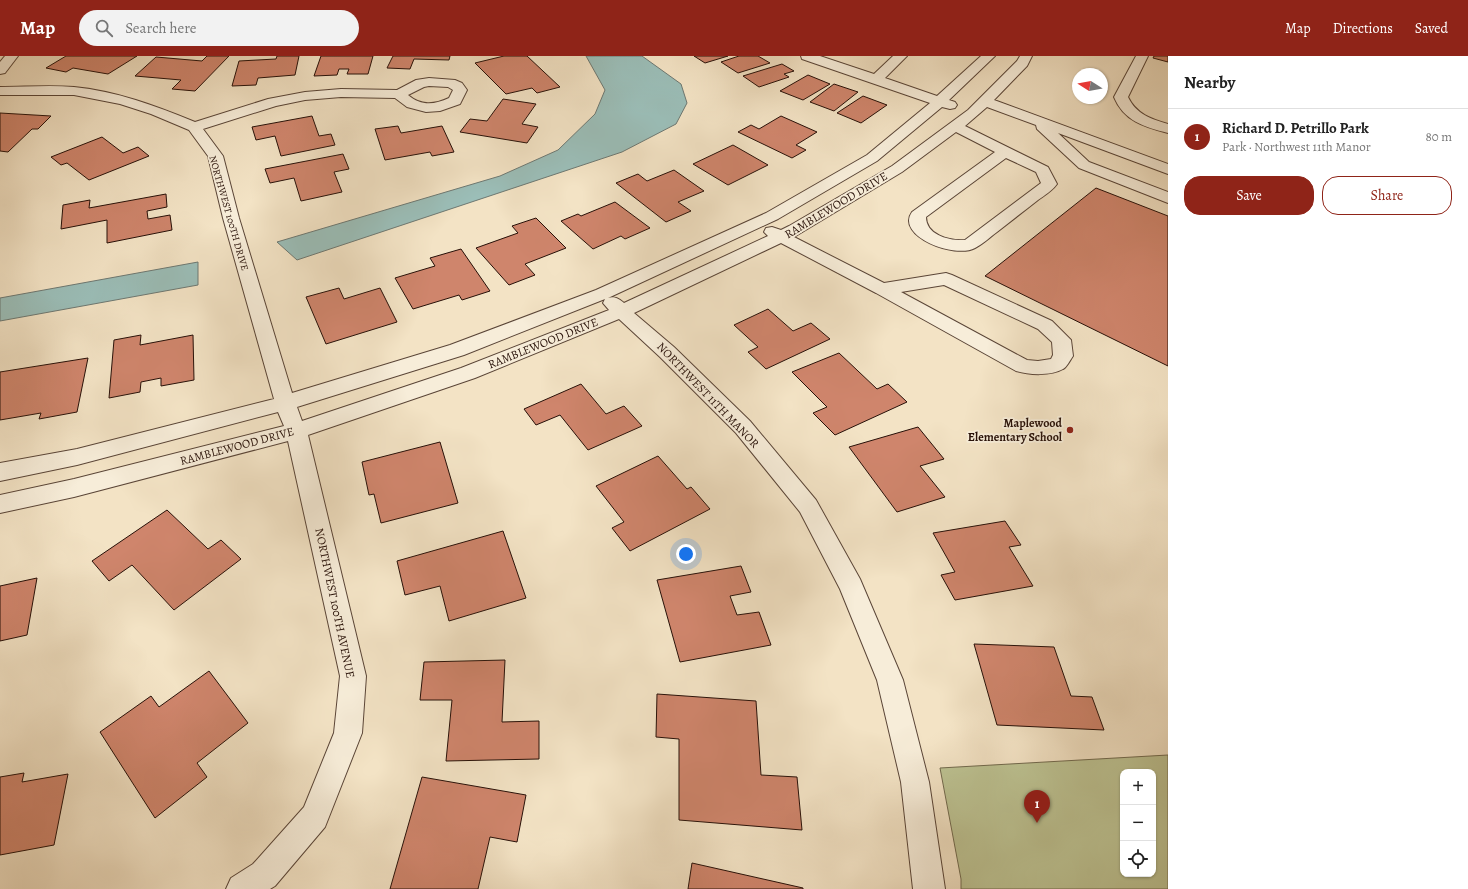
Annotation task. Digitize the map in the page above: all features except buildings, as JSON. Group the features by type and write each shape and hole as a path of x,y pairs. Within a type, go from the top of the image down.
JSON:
{"street":[{"path":"0,70 12,56"},
{"path":"807,56 973,113"},
{"path":"876,79 901,56"},
{"name":"RAMBLEWOOD DRIVE","path":"0,472 77,457 285,403 457,350 602,294 757,223 872,158 940,101 989,56"},
{"name":"RAMBLEWOOD DRIVE","path":"0,504 74,488 296,431 468,373 623,312 795,230 897,168 973,113 1022,63 1026,56"},
{"path":"1142,56 1121,97 1124,107 1135,117 1168,129"},
{"path":"0,91 74,91 123,100 156,111 194,127 273,102 305,96 341,93 399,94"},
{"path":"985,101 1168,169"},
{"path":"1033,118 1084,165 1168,198"},
{"path":"955,126 1005,152 1035,165 1043,170 1049,184 969,245 951,246 935,240 925,233 918,224 918,215 1005,152"},
{"name":"NORTHWEST 100TH DRIVE","path":"194,127 215,156 231,218 285,403"},
{"path":"757,223 781,237 882,288 1023,366 1038,368 1057,364 1063,356 1061,340 1045,325 946,279 882,288"},
{"name":"NORTHWEST 11TH MANOR","path":"602,294 667,352 743,427 808,506 851,586 890,680 915,782 929,889"},
{"name":"NORTHWEST 100TH AVENUE","path":"242,889 264,875 315,818 348,733 353,676 296,431 285,403"}],"green space":[{"path":"1168,755 1168,889 961,889 961,879 940,768"}],"water":[{"path":"586,56 642,56 681,84 687,103 676,124 622,152 297,260 277,242 500,176 558,150 595,114 605,90"},
{"path":"198,262 198,285 0,321 0,298"}],"place":[{"name":"Maplewood Elementary School","path":"1070,430"},
{"name":"Richard D. Petrillo Park","path":"1037,823"}]}
